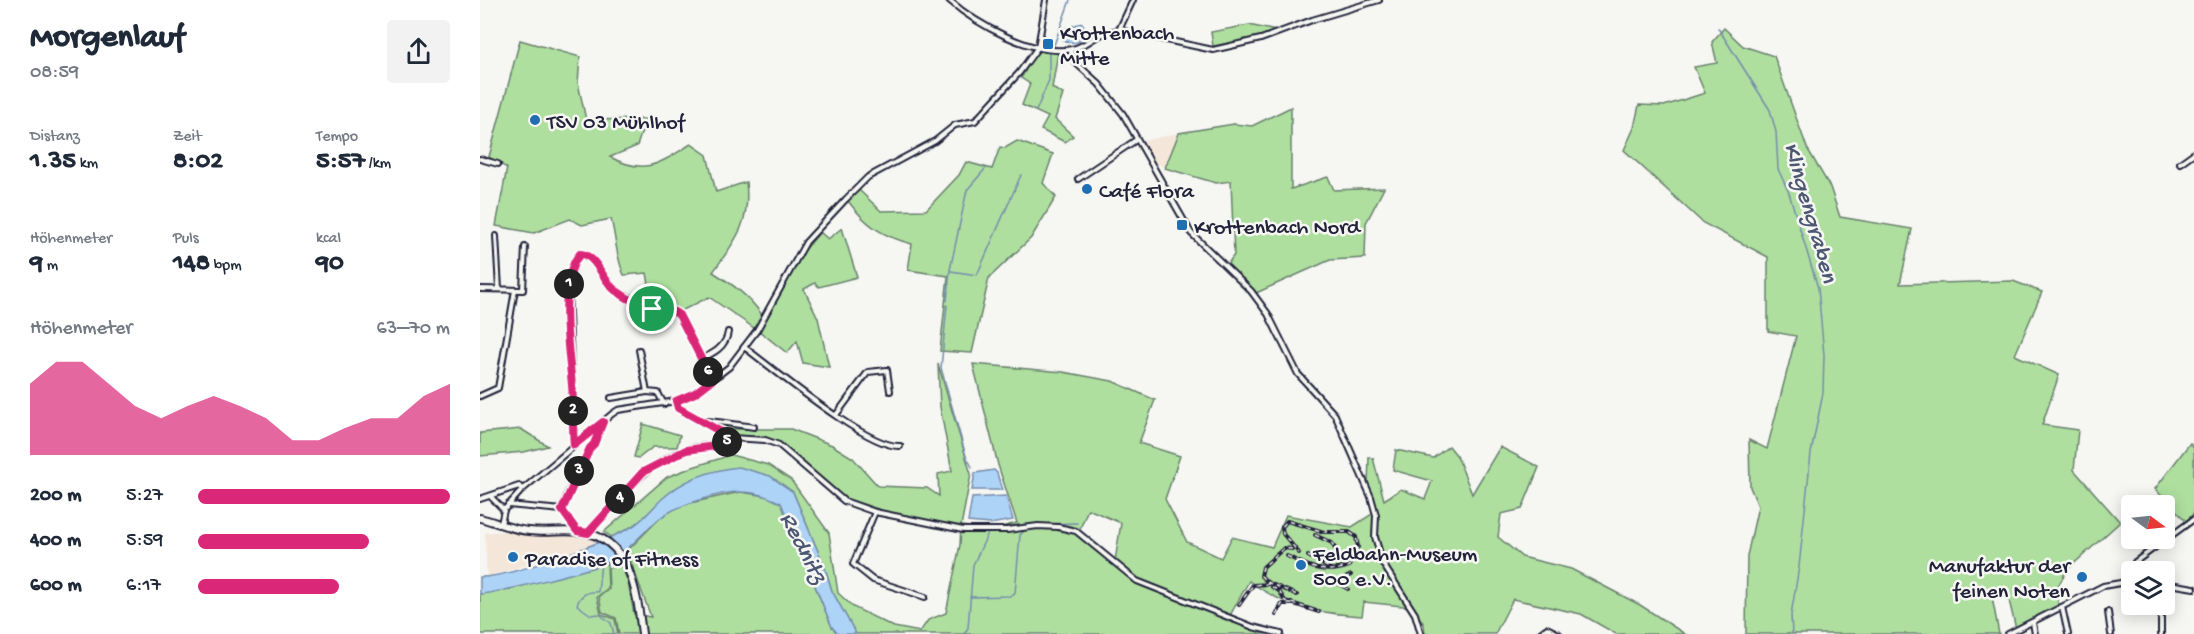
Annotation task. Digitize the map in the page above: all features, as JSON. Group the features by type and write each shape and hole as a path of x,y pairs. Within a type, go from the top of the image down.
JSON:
{"main road":[{"path":"480,518 528,531 577,531 591,534 609,544 625,561 634,582 642,634"}],"street":[{"path":"949,0 964,14 996,33 1038,46 1070,50 1104,32 1119,30 1213,50 1277,34 1379,0"},
{"path":"501,524 504,510 522,490 618,410 676,401 695,393 729,367 744,347 806,242 846,199 868,177 935,141 955,125 975,121 1019,73 1038,46 1046,0"},
{"path":"1119,30 1133,0"},
{"path":"1070,50 1076,63 1112,98 1191,233 1251,291 1268,315 1298,374 1339,421 1356,468 1371,497 1376,515 1375,537 1383,564 1415,614 1421,634"},
{"path":"1078,179 1136,140"},
{"path":"2180,164 2194,153"},
{"path":"480,159 498,164"},
{"path":"496,236 499,289"},
{"path":"480,289 523,290 525,247"},
{"path":"574,445 569,366 568,288 575,260 580,254 586,254 592,259 612,287 622,294 657,310 676,312 712,380"},
{"path":"480,396 498,388 515,290"},
{"path":"700,359 716,352 727,339 728,332"},
{"path":"744,347 866,435 892,447 900,446"},
{"path":"639,350 647,392"},
{"path":"836,415 868,372 887,370 890,391"},
{"path":"611,398 647,392 658,393 664,404"},
{"path":"676,401 678,408 732,438 765,440 779,445 844,501 875,513 963,530 1007,530 1038,526 1076,531 1137,582 1253,627 1281,634"},
{"path":"703,422 709,419 726,425 754,427"},
{"path":"562,510 567,495 603,422"},
{"path":"591,534 643,472 686,450 723,445 732,438"},
{"path":"480,499 519,486 522,490"},
{"path":"491,497 504,510"},
{"path":"508,505 562,510 577,531"},
{"path":"875,513 853,564 873,580 925,597"},
{"path":"2135,561 2193,521"},
{"path":"2008,634 2103,586 2121,583"},
{"path":"2175,585 2194,588"},
{"path":"2062,608 2067,634"},
{"path":"2108,612 2111,634"},
{"path":"2160,615 2161,634"},
{"path":"2033,623 2035,634"},
{"path":"1539,634 1546,628 1559,634"}],"shaded area":[{"path":"1179,133 1165,168 1152,160 1143,141"},
{"path":"504,531 532,535 578,534 599,543 487,577 485,533"}],"green space":[{"path":"1249,25 1276,31 1257,38 1213,46 1211,32"},
{"path":"1724,28 1743,46 1774,56 1807,148 1830,187 1840,217 1912,229 1900,284 2013,281 2042,292 2015,355 2059,375 2042,425 2078,430 2074,470 2120,522 2068,569 2058,586 2058,606 2016,629 2007,592 1992,597 1999,634 1746,634 1747,556 1758,506 1750,487 1749,440 1767,449 1796,336 1768,331 1768,257 1703,223 1624,150 1634,128 1639,105 1664,106 1705,93 1694,67 1717,63 1712,42"},
{"path":"520,40 580,57 578,83 586,120 646,119 637,146 610,157 633,166 652,165 691,144 707,155 716,192 746,182 746,209 740,231 713,272 740,291 762,315 754,328 709,297 679,312 653,307 647,273 624,275 611,219 582,225 570,219 534,233 496,226 507,168 489,157"},
{"path":"1041,50 1058,53 1052,88 1063,94 1055,119 1073,136 1065,142 1041,130 1048,117 1022,105 1030,84 1021,78 1034,56"},
{"path":"1291,107 1291,189 1328,177 1334,190 1384,188 1366,223 1365,258 1330,260 1256,293 1227,265 1234,255 1231,181 1216,183 1165,168 1179,133 1234,124 1252,126"},
{"path":"1017,141 1053,154 1043,183 1056,197 1031,238 989,278 972,353 940,351 948,276 908,270 912,244 876,229 848,201 859,190 881,211 926,210 959,175 966,162 992,169 1000,147 1005,148"},
{"path":"842,228 857,277 819,287 815,283 804,289 818,318 829,367 803,363 797,341 787,353 758,330 804,251 820,232 828,239"},
{"path":"938,364 971,474 961,526 896,515 845,498 787,448 771,439 733,436 712,425 732,429 791,429 832,445 853,458 878,486 927,488 939,496 938,474 952,471 940,407"},
{"path":"973,364 1063,372 1112,381 1155,400 1139,443 1180,456 1165,499 1187,542 1221,558 1232,537 1272,547 1286,515 1352,527 1377,511 1368,485 1369,457 1373,458 1384,500 1401,489 1425,499 1432,481 1393,470 1396,450 1433,458 1449,446 1457,456 1472,494 1500,447 1539,467 1522,509 1501,514 1498,537 1522,557 1571,569 1640,605 1685,634 1616,634 1581,614 1513,599 1495,634 1425,634 1424,624 1412,607 1364,602 1362,616 1316,611 1289,603 1249,581 1227,621 1273,634 856,634 832,591 825,568 793,492 770,476 666,496 639,522 613,538 604,532 667,477 731,455 768,465 791,480 829,533 838,593 853,607 894,627 920,632 928,620 946,613 960,545 961,526 993,529 1017,523 998,465","holes":["1088,509 1121,523 1115,561 1130,577 1077,536"]},
{"path":"643,424 680,435 677,447 653,447 639,458 634,457"},
{"path":"521,429 548,446 524,452 480,456 480,433"},
{"path":"2190,443 2194,448 2194,513 2186,521 2175,510 2175,495 2161,495 2155,489"},
{"path":"740,492 767,496 781,503 832,627 838,634 619,634 616,618 602,612 599,597 609,589 608,568 621,565 628,582 634,614 651,617 627,551 661,517 681,505"},
{"path":"607,563 608,588 597,597 601,614 615,619 618,634 480,634 480,594 511,589"}],"water":[{"path":"1082,23 1088,32 1081,40 1067,42 1063,40 1063,29"},
{"name":"Rednitz","path":"739,467 770,476 793,492 825,568 832,591 856,634 838,634 832,627 781,503 747,492 733,492 711,497 667,513 622,553 608,562 544,581 480,594 480,577 536,565 605,539 636,524 671,491 689,481 718,470"},
{"path":"994,470 1002,490 972,490 975,473"},
{"path":"1006,496 1013,520 990,524 968,522 972,498"}],"waterway":[{"path":"1054,45 1070,0"},
{"name":"Klingengraben","path":"1718,28 1770,110 1776,132 1778,169 1789,193 1818,288 1824,355 1823,393 1811,453 1799,567 1791,615 1792,634"},
{"path":"1036,111 1049,80 1049,52"},
{"path":"947,301 950,270 967,190 986,168"},
{"path":"951,271 977,275 1021,175"},
{"path":"947,305 941,368 966,456 972,467"},
{"path":"1040,524 1077,523"},
{"path":"970,597 1010,596 1015,593 1020,535 1026,529"},
{"path":"964,634 968,628 973,565 988,533"},
{"path":"601,563 598,592 585,594 577,605 591,615 599,614 611,623 614,634"}],"railway":[{"path":"1287,556 1317,569 1340,569 1349,566 1358,547 1356,537 1349,532 1324,532 1287,521 1282,527 1283,534 1299,553"},
{"path":"1315,535 1332,543 1340,558"},
{"path":"1292,549 1284,548 1263,567 1261,576 1267,582 1297,595"},
{"path":"1308,556 1331,569"},
{"path":"1345,578 1351,575"},
{"path":"1336,582 1348,589"},
{"path":"1239,605 1253,585 1271,584"},
{"path":"1272,587 1279,591 1285,601 1319,612"},
{"path":"1276,615 1282,604 1292,604"}],"place":[{"name":"Krottenbach Mitte","path":"1048,44"},
{"name":"TSV 03 Mühlhof","path":"535,120"},
{"name":"Café Flora","path":"1087,189"},
{"name":"Krottenbach Nord","path":"1182,225"},
{"name":"Paradise of Fitness","path":"513,557"},
{"name":"Feldbahn-Museum 500 e.V.","path":"1301,565"},
{"name":"Manufaktur der feinen Noten","path":"2082,577"}],"route":[{"path":"580,254 586,254 612,287 652,309 673,310 679,315 712,380 695,393 676,401 678,408 732,438 723,445 686,450 643,472 588,533 577,531 562,510 567,495 603,422 574,445 572,384 569,366 568,288 575,260 580,254"}]}
